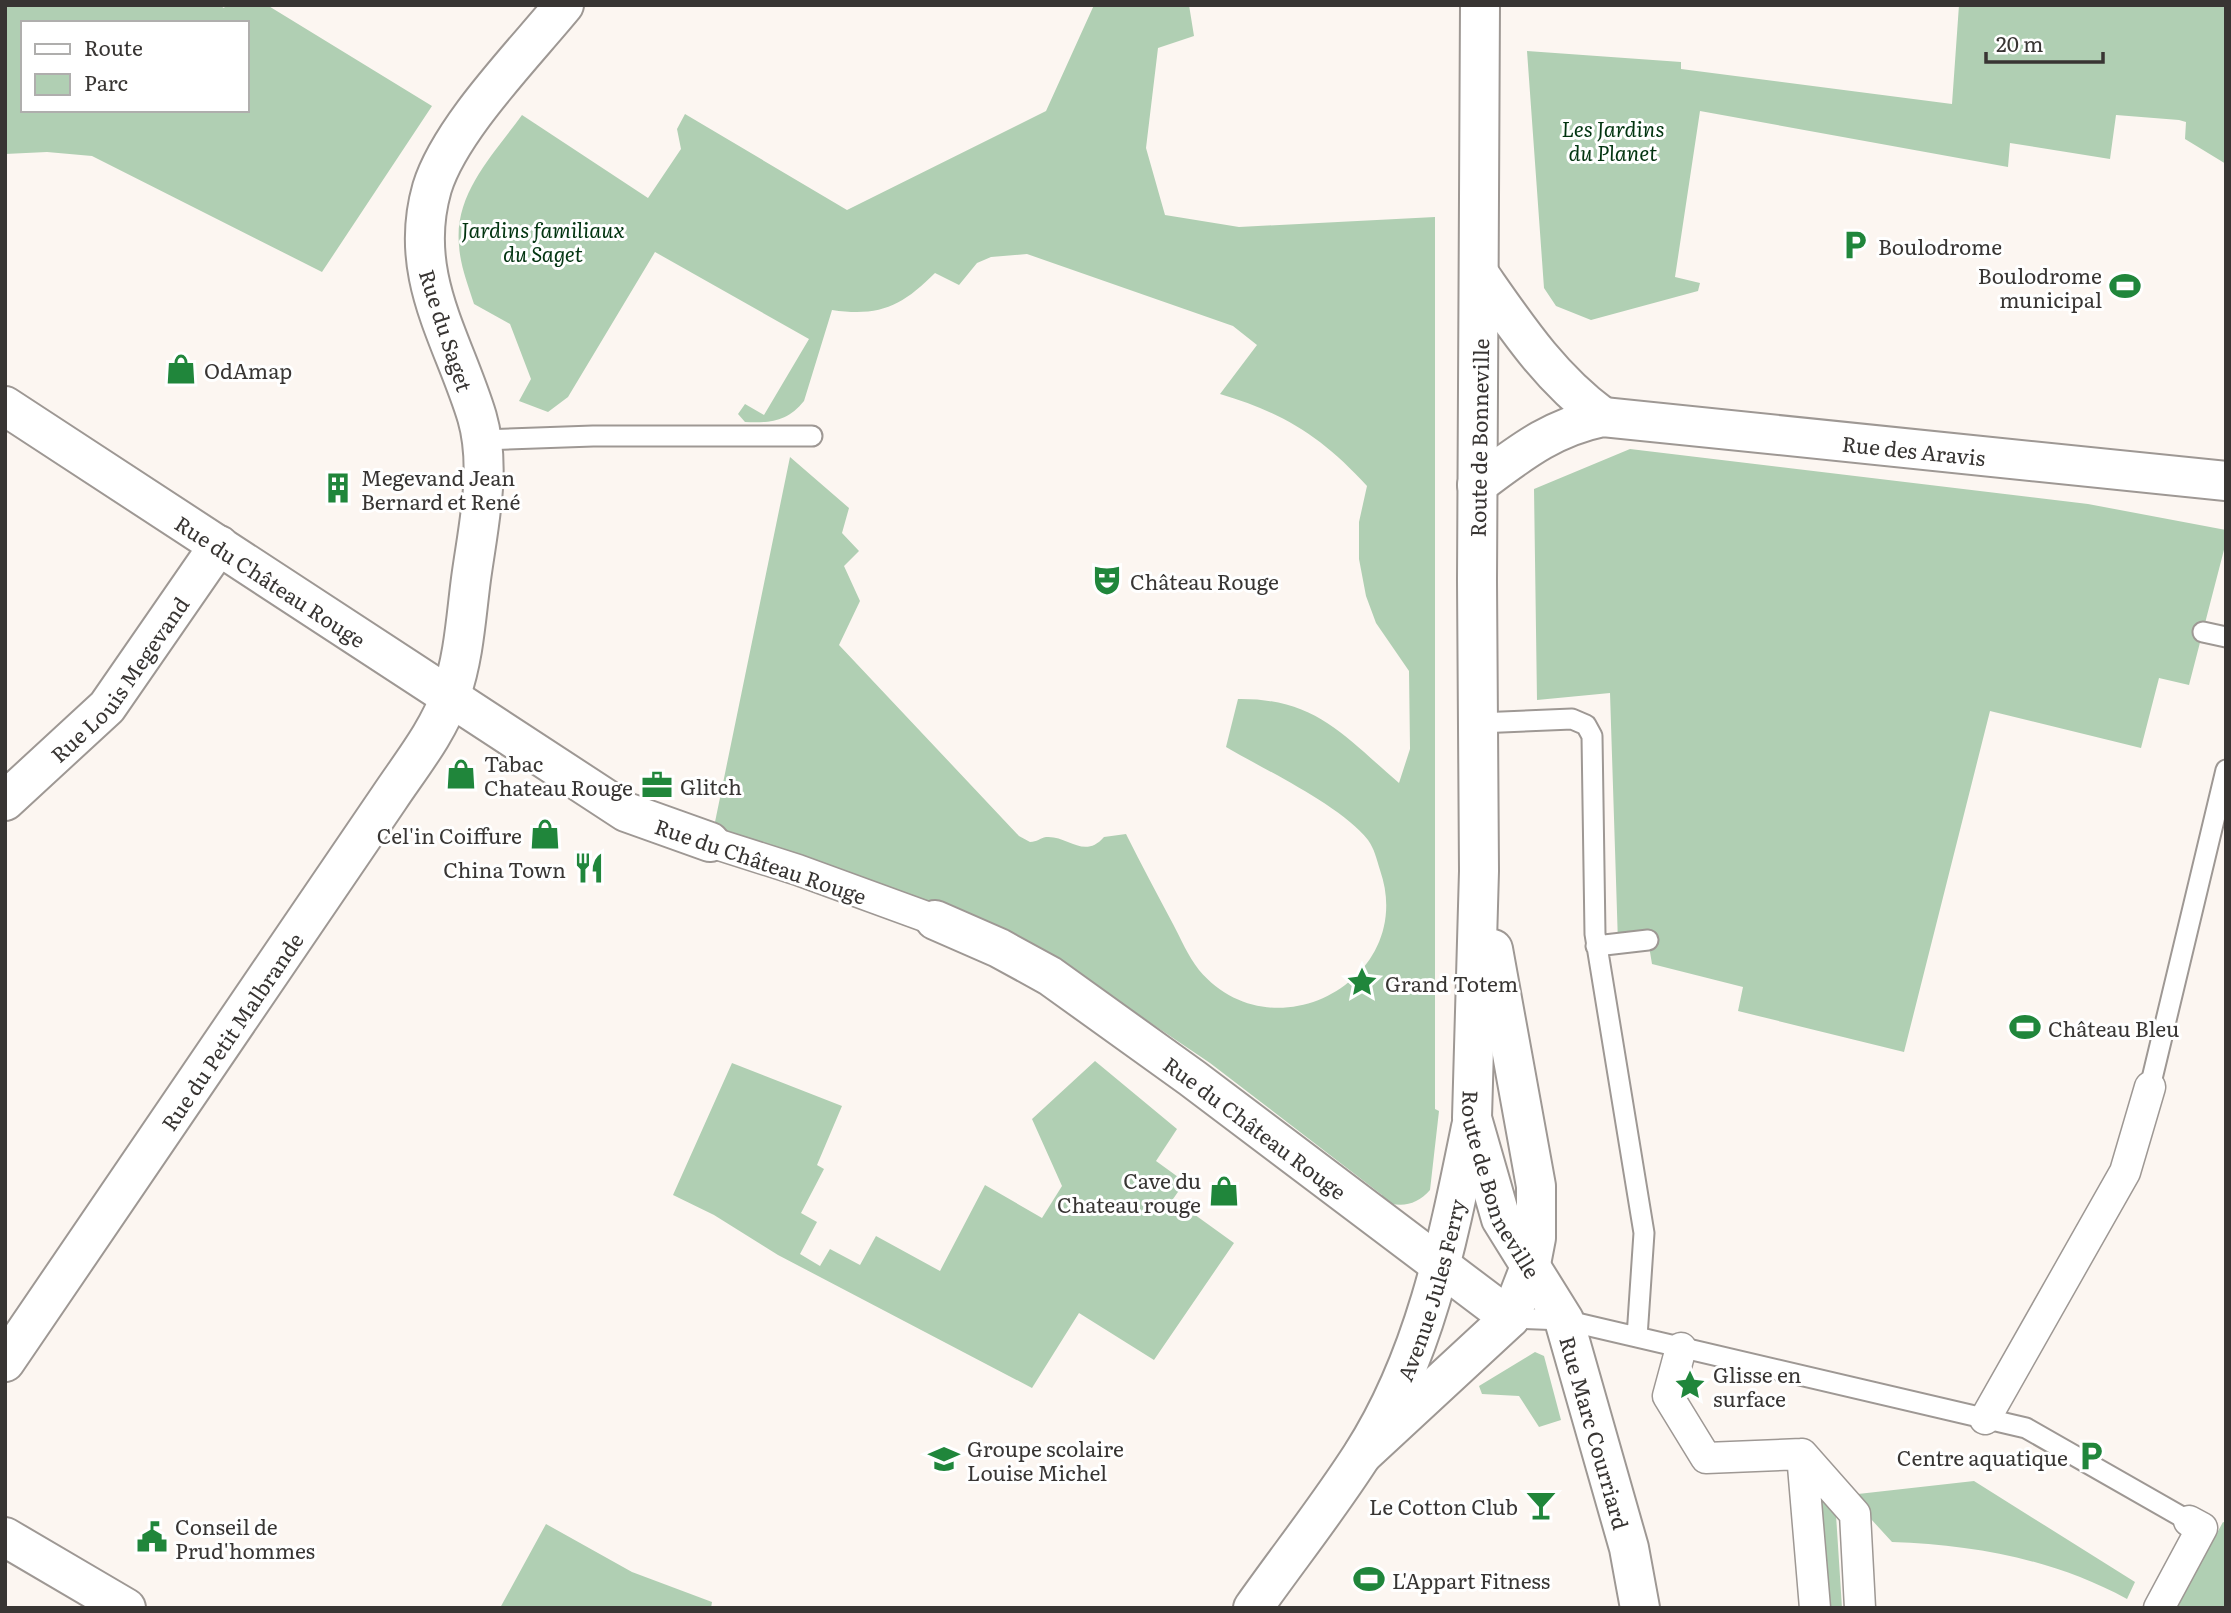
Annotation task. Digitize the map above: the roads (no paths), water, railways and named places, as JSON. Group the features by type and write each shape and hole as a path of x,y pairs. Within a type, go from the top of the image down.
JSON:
{"main road":[{"name":"Rue du Saget","path":"451,695 462,650 484,463 477,417 430,290 424,257 428,209 442,159 453,141 564,5"},
{"name":"Route de Bonneville","path":"1480,5 1477,485 1479,871 1472,1118 1502,1219 1531,1264"},
{"path":"1480,275 1535,355 1569,392 1603,417"},
{"name":"Rue du Château Rouge","path":"5,406 451,695 626,812 710,842"},
{"name":"Rue des Aravis","path":"1477,485 1542,438 1561,428 1603,417 2226,481"},
{"name":"Rue Louis Megevand","path":"5,801 107,707 219,545"},
{"name":"Rue du Petit Malbrande","path":"5,1363 389,798 439,722 451,695"},
{"name":"Route de Bonneville","path":"1479,871 1536,1186 1536,1238 1531,1264"},
{"name":"Rue du Château Rouge","path":"935,920 999,948 1050,976 1192,1078 1510,1318"},
{"name":"Avenue Jules Ferry","path":"1253,1608 1363,1454 1406,1368 1442,1267 1472,1118"},
{"name":"Avenue Jules Ferry","path":"1363,1454 1510,1318 1531,1264"},
{"name":"Rue Marc Courriard","path":"1531,1264 1564,1320 1629,1548 1640,1608"},
{"path":"5,1537 126,1608"}],"street":[{"name":"Rue du Château Rouge","path":"710,842 783,865 935,920"},
{"path":"1985,1419 2125,1172 2150,1087"},
{"path":"1681,1348 1668,1396 1706,1458 1802,1454"},
{"path":"1802,1454 1815,1608"},
{"path":"1802,1454 1855,1514 1860,1608"},
{"path":"2160,1608 2202,1528 2189,1521"}],"lane":[{"path":"482,440 593,436 812,436"},
{"path":"2203,632 2226,637"},
{"path":"1478,723 1572,719 1590,729 1597,946 1644,1233 1637,1337"},
{"path":"2150,1087 2226,770"},
{"path":"1597,946 1648,940"},
{"path":"1510,1318 1564,1320 2025,1428 2189,1521"}],"place":[{"name":"Boulodrome","path":"1855,245"},
{"name":"Boulodrome municipal","path":"2125,286"},
{"name":"OdAmap","path":"181,369"},
{"name":"Megevand Jean Bernard et René","path":"338,488"},
{"name":"Château Rouge","path":"1107,580"},
{"name":"Tabac Chateau Rouge","path":"461,774"},
{"name":"Glitch","path":"657,785"},
{"name":"Cel'in Coiffure","path":"545,834"},
{"name":"China Town","path":"589,868"},
{"name":"Grand Totem","path":"1362,982"},
{"name":"Château Bleu","path":"2025,1027"},
{"name":"Cave du Chateau rouge","path":"1224,1191"},
{"name":"Glisse en surface","path":"1690,1385"},
{"name":"Centre aquatique","path":"2091,1456"},
{"name":"Groupe scolaire Louise Michel","path":"944,1459"},
{"name":"Le Cotton Club","path":"1541,1505"},
{"name":"Conseil de Prud'hommes","path":"152,1537"},
{"name":"L'Appart Fitness","path":"1369,1579"}],"park label":[{"name":"Les Jardins du Planet","path":"1613,139"},
{"name":"Jardins familiaux du Saget","path":"543,240"}]}
